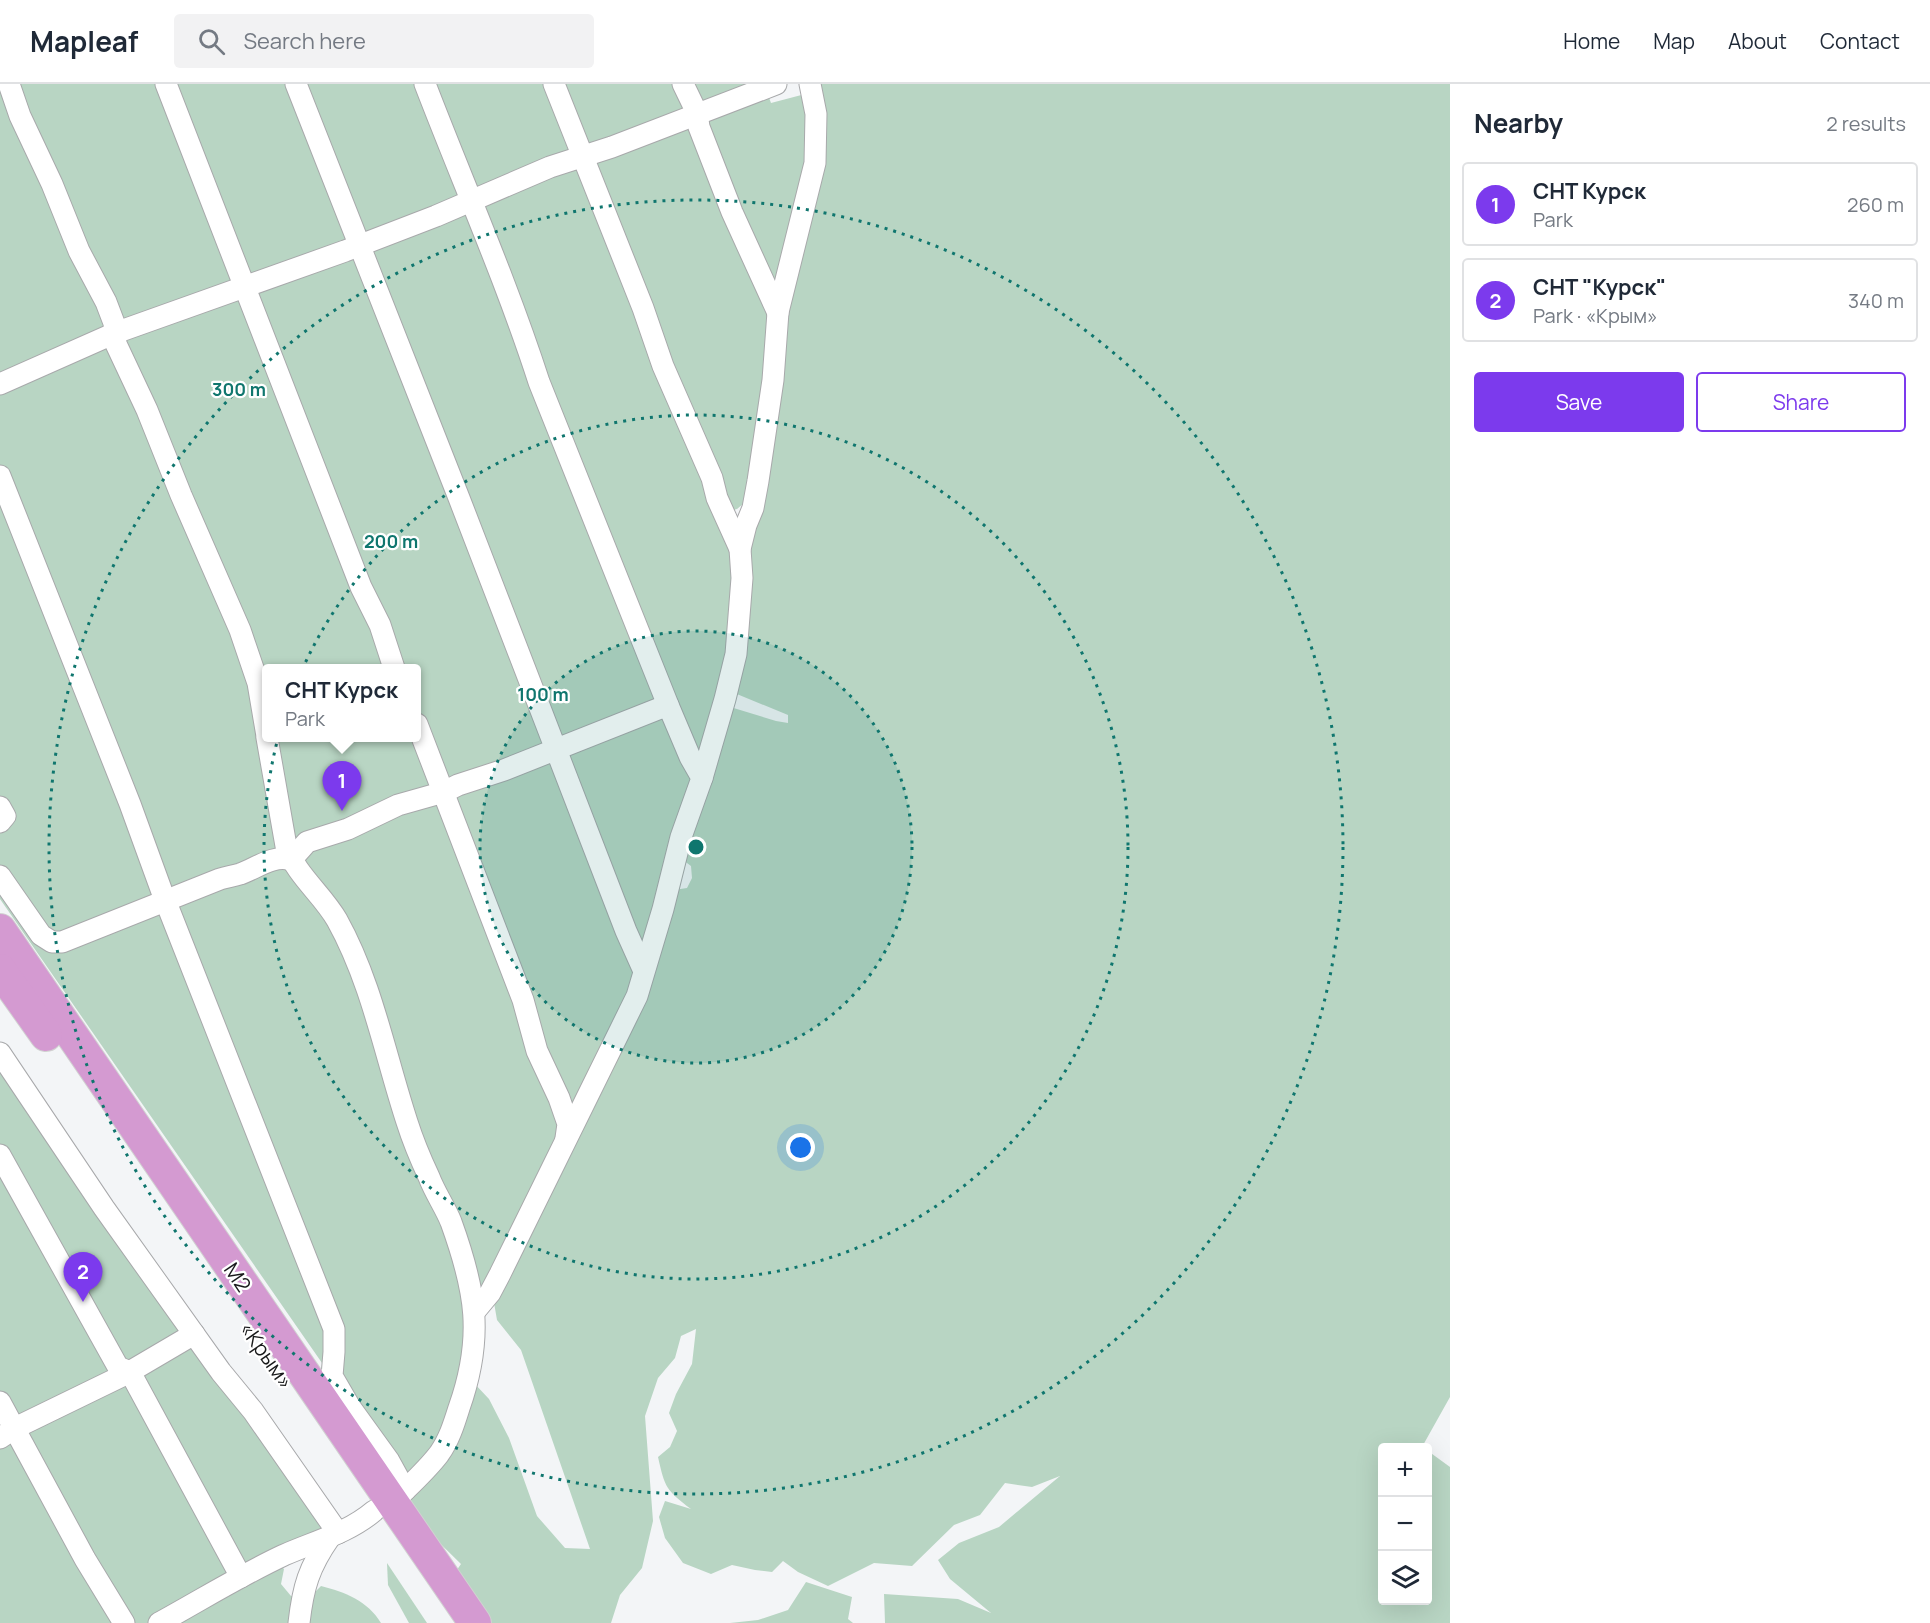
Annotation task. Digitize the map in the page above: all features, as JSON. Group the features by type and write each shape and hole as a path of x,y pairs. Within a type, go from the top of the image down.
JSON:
{"highway":[{"name":"М2","path":"0,930 475,1623"},
{"name":"«Крым»","path":"0,970 390,1501 452,1623"}],"street":[{"path":"9,84 20,117 52,184 79,251 106,302 114,323 116,345 152,421 248,651 258,683 262,707"},
{"path":"166,84 361,586 380,626 392,664"},
{"path":"296,84 626,932 644,969"},
{"path":"425,84 518,321 539,382 668,705 690,757 702,778"},
{"path":"554,84 643,308 663,366 740,549"},
{"path":"683,84 697,113 699,127 732,212 778,313"},
{"path":"0,384 115,333 472,203 550,167 584,157 776,84"},
{"path":"475,1311 490,1293 637,996 663,909 681,837 702,778 725,699 736,654 742,578 740,549 753,508 758,481 773,380 778,313 815,163 816,114 810,84"},
{"path":"0,476 334,1329 332,1376 350,1407 389,1461 390,1501"},
{"path":"291,861 307,842 348,829 398,805 444,792 668,705"},
{"path":"421,734 523,1000 537,1051 559,1098 568,1124 565,1141"},
{"path":"159,1623 285,1555 359,1524 390,1501 439,1453 449,1437 466,1387 473,1356 475,1311 466,1271 450,1220 428,1177 408,1125 379,1025 356,960 326,904 291,861 286,846 268,742"},
{"path":"0,807 5,816 0,822"},
{"path":"0,876 41,935 52,942 62,942 220,879 271,861 285,858 291,861"},
{"path":"0,1053 64,1150 194,1334 253,1411 334,1535"},
{"path":"0,1155 118,1367 130,1372 241,1577"},
{"path":"8,1433 130,1372 194,1334"},
{"path":"0,1402 8,1433 124,1623"},
{"path":"290,1623 300,1614 308,1575 319,1553 334,1535"}],"green space":[{"path":"0,84 764,84 771,103 809,93 812,122 749,499 737,509 722,513 736,552 732,659 638,973 565,1126 470,1343 444,1438 406,1484 0,899"},
{"path":"815,84 1450,84 1450,1397 1424,1443 1378,1443 1378,1605 1432,1605 1432,1454 1450,1467 1450,1623 885,1623 884,1594 958,1599 991,1613 950,1579 938,1560 959,1543 999,1527 1060,1476 1032,1487 1005,1483 980,1515 954,1525 912,1566 874,1563 828,1586 798,1572 783,1561 772,1572 732,1565 711,1574 683,1563 665,1538 659,1517 665,1501 691,1509 668,1488 658,1457 670,1447 677,1431 669,1413 692,1364 696,1329 681,1336 675,1358 658,1378 645,1416 653,1521 642,1568 620,1595 611,1623 483,1623 452,1577 461,1564 405,1509 410,1494 473,1382 489,1399 509,1438 537,1516 565,1548 590,1549 521,1350 497,1320 493,1297 674,890 687,888 692,878 691,866 679,857 727,706 788,723 788,715 732,692 748,557 796,259"},
{"path":"0,1060 325,1524 319,1545 279,1564 284,1569 281,1584 291,1596 308,1599 321,1586 339,1591 363,1603 381,1623 0,1623"},
{"path":"387,1563 427,1623 409,1623 388,1585"},
{"path":"806,1582 852,1597 848,1619 853,1623 730,1623 758,1620 788,1610"}],"place":[{"name":"СНТ Курск","path":"342,811"},
{"name":"СНТ \"Курск\"","path":"83,1302"}]}
